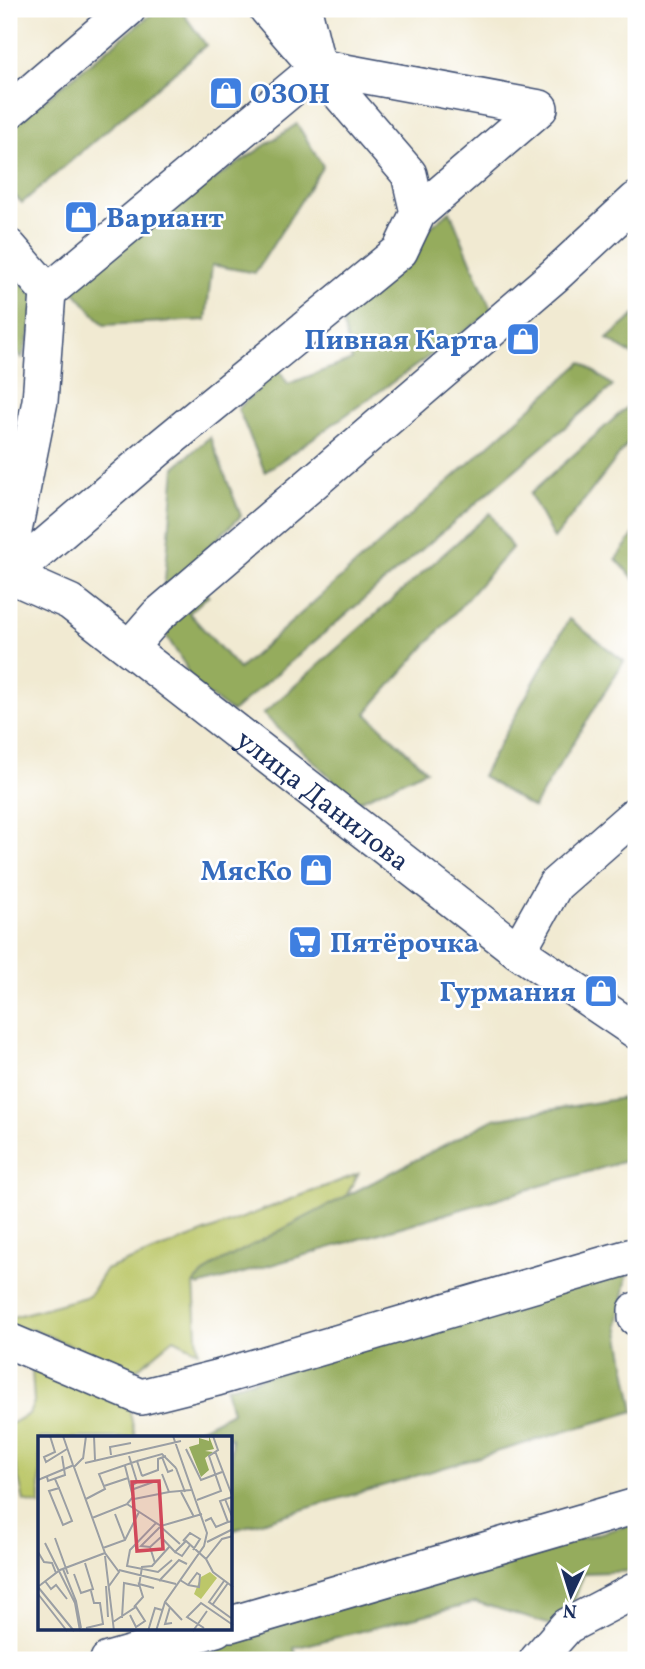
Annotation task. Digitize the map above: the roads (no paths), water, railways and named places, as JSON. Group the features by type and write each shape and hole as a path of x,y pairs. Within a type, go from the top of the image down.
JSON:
{"street":[{"path":"9,111 128,9"},
{"path":"267,9 409,174 418,214"},
{"path":"304,9 318,67"},
{"path":"10,575 163,445 400,251 418,214 540,108 318,67"},
{"path":"48,292 318,67"},
{"path":"130,647 157,616 554,276 636,200"},
{"path":"9,247 48,292 40,401 11,529 10,575"},
{"name":"улица Данилова","path":"10,575 70,602 518,951 636,1031"},
{"path":"518,951 555,885 636,814"},
{"path":"9,1341 141,1397 216,1378 636,1255"},
{"path":"636,1310 636,1318"},
{"path":"233,1623 636,1506"},
{"path":"537,1660 567,1626 636,1590"},
{"path":"108,1660 213,1630"}],"place":[{"name":"ОЗОН","path":"226,93"},
{"name":"Вариант","path":"81,217"},
{"name":"Пивная Карта","path":"523,339"},
{"name":"МясКо","path":"316,870"},
{"name":"Пятёрочка","path":"305,942"},
{"name":"Гурмания","path":"601,991"}]}
